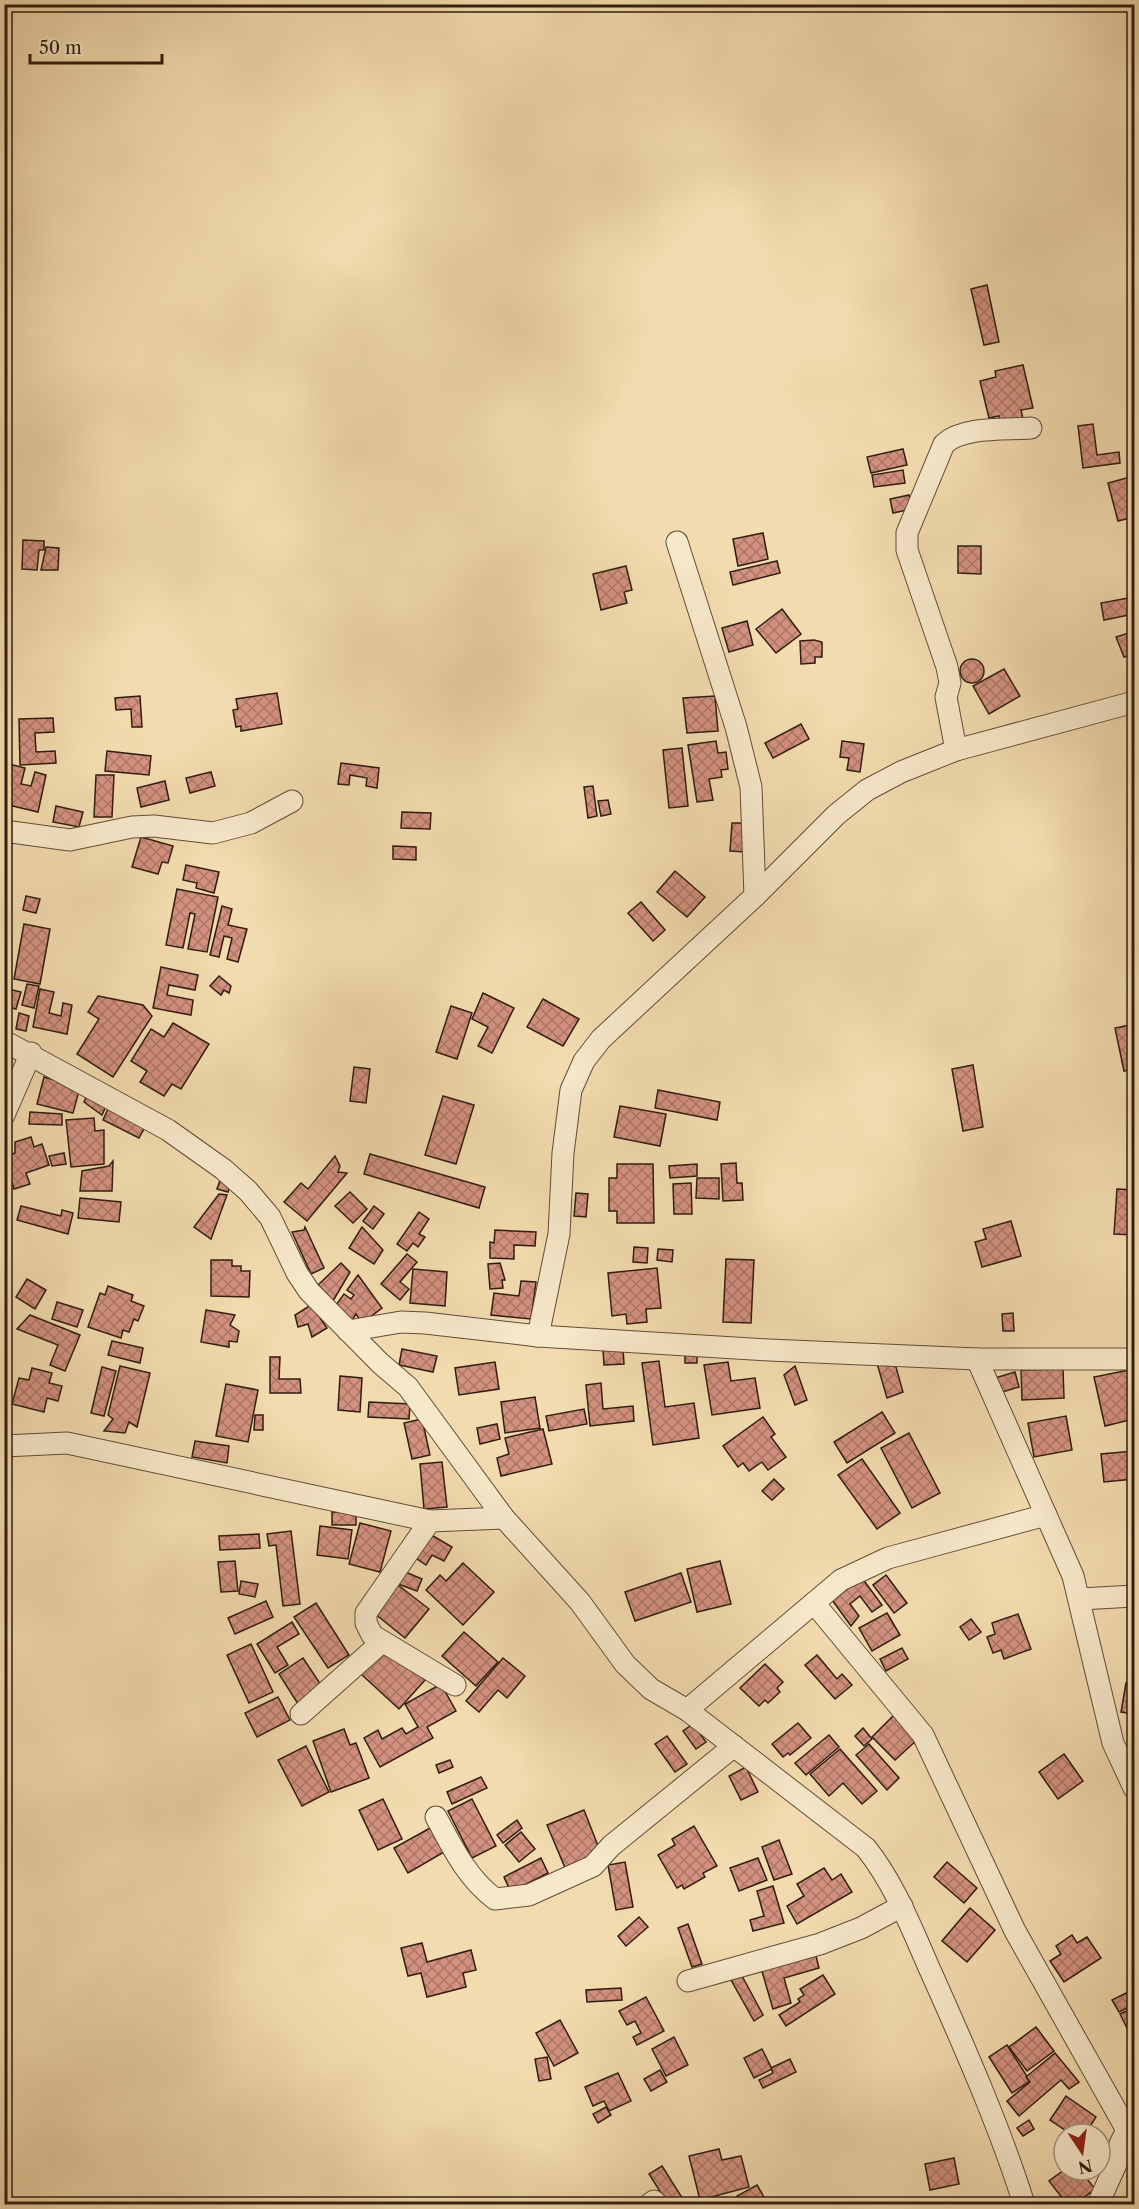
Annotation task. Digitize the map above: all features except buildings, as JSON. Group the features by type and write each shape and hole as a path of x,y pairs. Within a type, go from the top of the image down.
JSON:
{"street":[{"path":"956,750 946,697 950,683 947,667 907,550 907,533 944,444 951,437 1031,428"},
{"path":"677,542 736,727 751,787 755,896"},
{"path":"538,1336 559,1234 567,1109 571,1090 584,1061 601,1040 755,896 836,815 867,790 901,772 956,750 1134,702"},
{"path":"4,831 69,840 132,827 154,826 213,833 251,823 292,801"},
{"path":"4,1041 31,1053 168,1130 232,1176 270,1217 297,1273 309,1291 408,1387 504,1518 580,1602 625,1664 651,1689 687,1710 866,1848 881,1866 902,1906 951,2019 1024,2205"},
{"path":"4,1115 31,1053"},
{"path":"348,1331 401,1322 538,1336 977,1359 1134,1359"},
{"path":"977,1359 1073,1576 1113,1743 1134,1788"},
{"path":"4,1446 67,1443 430,1521 504,1518"},
{"path":"687,1710 841,1580 868,1565 1046,1515"},
{"path":"430,1521 366,1613 366,1623 372,1635 382,1642 455,1685"},
{"path":"1080,1599 1134,1596"},
{"path":"814,1603 923,1736 1016,1931 1131,2124 1120,2144 1117,2162 1098,2205"},
{"path":"301,1713 382,1642"},
{"path":"436,1817 460,1861 484,1891 495,1899 529,1895 593,1866 611,1846 735,1746"},
{"path":"688,1982 820,1944 861,1928 902,1906"},
{"path":"650,2205 654,2201 657,2205"}]}
